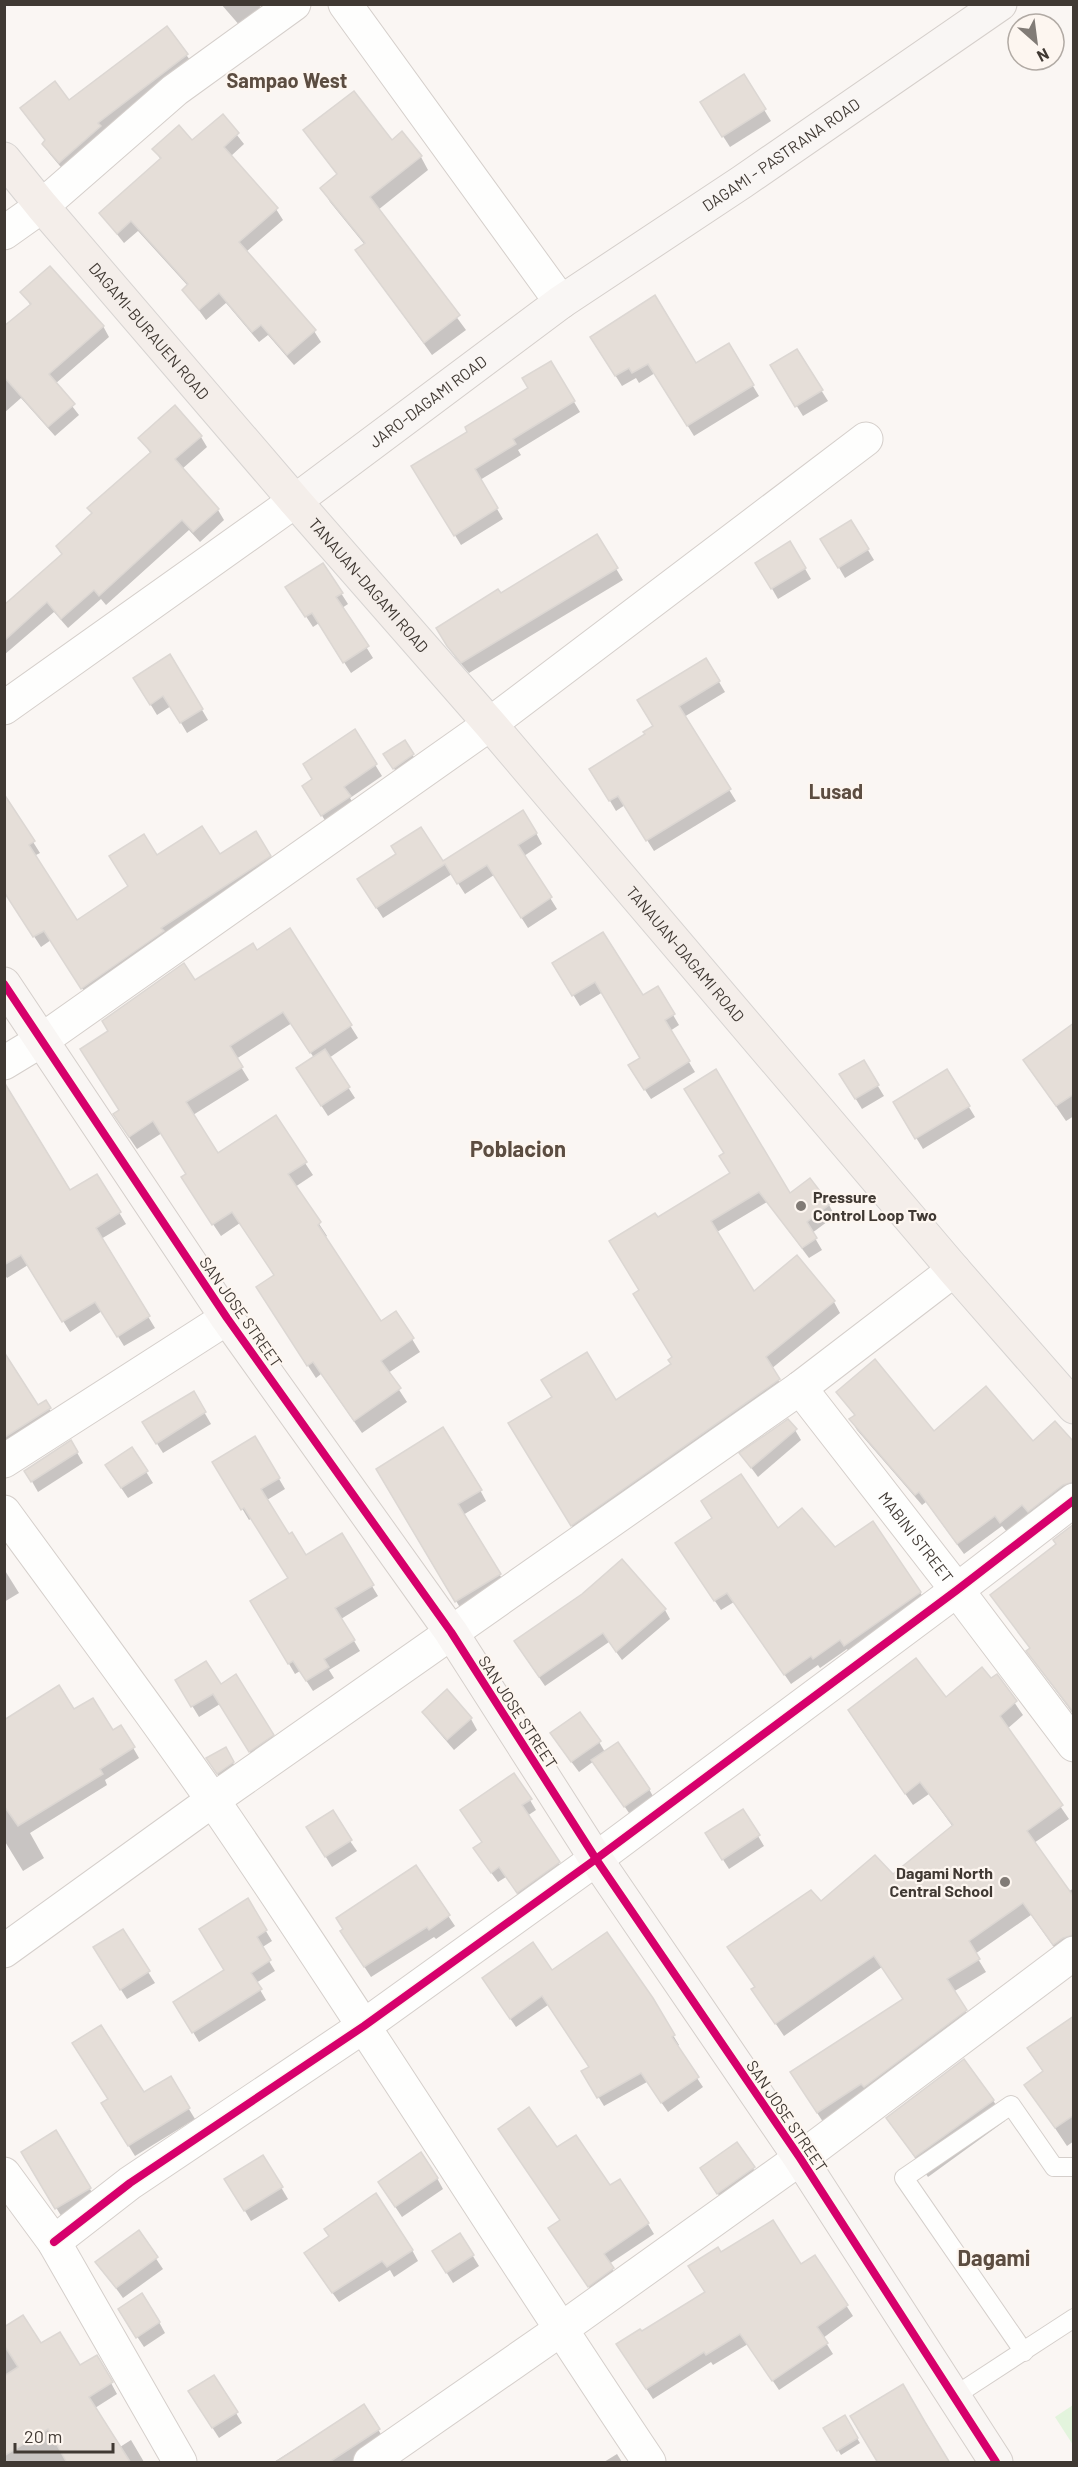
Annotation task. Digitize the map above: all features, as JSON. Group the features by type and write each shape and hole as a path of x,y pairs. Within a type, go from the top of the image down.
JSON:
{"main road":[{"name":"DAGAMI-BURAUEN ROAD","path":"4,159 295,501"},
{"name":"TANAUAN-DAGAMI ROAD","path":"295,501 490,724 954,1270 1074,1407"}],"street":[{"path":"4,233 42,206 175,90 294,4"},
{"path":"345,4 561,302"},
{"name":"DAGAMI - PASTRANA ROAD","path":"561,302 752,175 1000,4"},
{"name":"JARO-DAGAMI ROAD","path":"295,501 561,302"},
{"path":"4,1064 42,1040 490,724 866,439"},
{"path":"4,708 295,501"},
{"name":"SAN JOSE STREET","path":"4,984 227,1318 451,1632 596,1859 800,2158 996,2463"},
{"path":"4,1951 213,1800 800,1388 954,1270"},
{"path":"4,1461 227,1318"},
{"name":"MABINI STREET","path":"800,1388 1074,1745"},
{"path":"54,2242 130,2183 364,2026 596,1859 1074,1500"},
{"path":"4,1512 213,1800 364,2026 560,2330 649,2463"},
{"path":"370,2463 800,2158 1074,1953"},
{"path":"4,2174 54,2242 169,2459"}],"lane":[{"path":"1024,2352 904,2178 1011,2104 1054,2167 1074,2167"},
{"path":"953,2397 1074,2318"}],"green space":[{"path":"1073,2405 1073,2445 1055,2417"}],"building":[{"path":"167,26 188,54 98,123 101,126 59,163 42,144 45,140 20,108 55,81 69,100"},
{"path":"744,74 766,109 722,137 700,102"},
{"path":"354,91 392,140 402,131 422,156 370,197 460,315 424,343 355,250 365,243 320,188 337,174 303,130"},
{"path":"223,114 239,133 224,147 278,208 239,242 316,330 287,355 261,325 252,332 219,293 199,310 182,290 188,284 131,221 117,234 99,213 161,158 152,149 179,125 192,140"},
{"path":"50,266 104,326 49,374 75,404 48,427 4,377 4,326 31,304 20,292"},
{"path":"655,295 696,363 729,343 754,385 687,426 648,364 632,373 629,368 615,376 590,337"},
{"path":"797,349 823,390 795,407 770,365"},
{"path":"551,361 575,401 513,439 516,444 475,469 498,508 454,536 411,466 467,432 465,427 528,388 522,378"},
{"path":"175,405 202,436 175,459 219,509 193,532 182,520 99,596 94,590 61,619 47,602 4,641 4,605 62,554 56,546 92,513 87,508 151,452 138,438"},
{"path":"851,520 869,549 838,568 820,539"},
{"path":"597,534 618,568 461,663 436,628 498,589 501,593"},
{"path":"790,541 806,568 771,589 755,563"},
{"path":"323,563 343,593 336,597 369,646 343,663 312,613 305,617 285,587"},
{"path":"170,654 203,709 180,723 163,696 150,705 133,678"},
{"path":"706,658 720,681 679,706 731,789 646,841 618,796 609,801 589,769 645,734 643,732 653,726 637,700"},
{"path":"355,729 377,764 344,787 351,796 321,816 302,786 312,779 303,764"},
{"path":"405,740 414,754 393,769 383,754"},
{"path":"4,794 35,841 29,845 77,920 128,886 109,856 144,834 157,855 202,826 220,854 256,831 271,856 161,928 164,931 81,989 44,931 33,937 4,892"},
{"path":"523,810 537,833 518,845 552,897 521,918 487,865 457,884 445,864 376,908 357,879 396,854 391,846 421,827 443,861"},
{"path":"290,928 352,1025 310,1053 283,1012 230,1046 243,1067 186,1102 218,1153 276,1115 307,1162 288,1174 321,1222 318,1225 381,1321 396,1311 414,1338 381,1361 401,1388 354,1421 313,1362 307,1366 256,1287 274,1275 232,1212 212,1225 181,1177 186,1174 153,1121 129,1137 113,1114 119,1110 80,1049 108,1031 102,1021 184,963 195,980 253,943 257,950"},
{"path":"603,932 643,995 658,986 675,1014 665,1020 690,1061 644,1090 628,1065 640,1058 595,982 572,996 552,963"},
{"path":"1074,1023 1074,1094 1056,1106 1023,1060"},
{"path":"325,1049 350,1087 321,1106 296,1068"},
{"path":"864,1060 879,1085 855,1099 839,1074"},
{"path":"716,1069 790,1193 810,1178 830,1204 807,1222 817,1238 802,1248 759,1192 711,1221 754,1291 797,1255 835,1301 766,1357 780,1379 571,1526 508,1423 552,1397 541,1380 587,1352 616,1400 671,1364 668,1360 672,1357 633,1294 639,1290 609,1241 655,1213 658,1217 730,1173 719,1156 724,1153 684,1089"},
{"path":"947,1069 970,1106 915,1139 893,1102"},
{"path":"4,1082 70,1190 97,1174 121,1212 96,1228 150,1316 117,1337 95,1302 62,1322 21,1255 4,1265"},
{"path":"4,1352 38,1405 46,1400 51,1408 4,1438"},
{"path":"875,1359 934,1431 986,1386 1033,1441 1055,1421 1074,1442 1074,1482 1063,1485 1028,1512 1022,1505 1000,1523 995,1516 957,1544 919,1492 915,1495 849,1419 855,1415 836,1392"},
{"path":"194,1391 206,1412 156,1444 142,1422"},
{"path":"788,1419 797,1429 751,1468 739,1453"},
{"path":"443,1427 482,1490 458,1504 501,1574 455,1602 376,1469"},
{"path":"255,1436 280,1478 261,1489 289,1534 292,1532 306,1555 342,1533 374,1585 335,1608 355,1640 324,1659 329,1667 306,1681 293,1661 288,1664 250,1601 288,1578 244,1508 241,1510 212,1462"},
{"path":"71,1440 78,1452 31,1482 24,1471"},
{"path":"132,1447 148,1471 121,1488 105,1465"},
{"path":"741,1474 778,1528 802,1508 835,1547 873,1521 921,1592 844,1646 840,1640 813,1659 811,1656 784,1675 727,1593 714,1601 675,1543 712,1518 701,1501"},
{"path":"1074,1524 1074,1713 1026,1651 1030,1648 990,1595 1056,1544 1053,1540"},
{"path":"622,1559 666,1609 616,1652 603,1633 539,1677 514,1641 582,1594"},
{"path":"916,1658 946,1697 982,1667 991,1678 997,1674 1017,1701 1000,1716 1063,1805 1027,1831 1074,1897 1074,1935 1063,1938 1053,1945 1023,1903 969,1941 980,1959 947,1979 967,2010 864,2087 861,2084 817,2113 790,2072 903,1999 874,1956 775,2024 751,1989 755,1987 727,1947 811,1890 821,1901 875,1855 893,1874 953,1825 920,1782 905,1794 848,1710"},
{"path":"206,1661 221,1684 236,1674 274,1735 249,1752 213,1694 191,1707 175,1680"},
{"path":"59,1685 74,1709 93,1698 113,1730 121,1725 135,1747 100,1769 103,1774 18,1826 4,1806 4,1720"},
{"path":"447,1689 472,1718 447,1740 422,1712"},
{"path":"580,1712 601,1741 571,1762 550,1733"},
{"path":"618,1742 650,1789 624,1807 591,1760"},
{"path":"226,1747 234,1762 217,1774 206,1758"},
{"path":"514,1773 532,1799 522,1805 560,1862 517,1893 499,1867 491,1873 473,1848 482,1842 460,1810"},
{"path":"743,1809 760,1835 722,1860 705,1833"},
{"path":"333,1810 352,1840 325,1857 306,1827"},
{"path":"416,1865 450,1915 429,1930 427,1927 364,1967 340,1931 343,1929 336,1918"},
{"path":"248,1898 267,1930 257,1937 271,1960 251,1973 262,1989 192,2033 173,2002 224,1970 199,1929"},
{"path":"123,1929 150,1971 120,1990 93,1947"},
{"path":"607,1932 653,1998 675,2035 672,2037 699,2077 661,2103 641,2073 597,2098 581,2071 589,2067 542,1996 510,2019 482,1978 533,1942 552,1970"},
{"path":"1074,2016 1074,2115 1055,2128 1024,2085 1043,2071 1027,2048"},
{"path":"101,2025 144,2092 171,2076 190,2108 128,2146 101,2103 108,2099 72,2043"},
{"path":"964,2059 994,2100 915,2157 886,2118"},
{"path":"529,2107 557,2147 576,2135 610,2185 620,2179 649,2223 604,2254 614,2268 588,2287 548,2228 560,2220 498,2129"},
{"path":"56,2130 91,2188 55,2209 21,2152"},
{"path":"737,2142 755,2167 717,2194 700,2168"},
{"path":"421,2152 438,2178 395,2207 378,2182"},
{"path":"263,2155 283,2187 244,2211 224,2179"},
{"path":"376,2193 413,2250 387,2267 382,2261 332,2293 304,2253 329,2236 324,2229"},
{"path":"773,2220 801,2264 815,2255 848,2305 817,2327 828,2343 772,2381 740,2334 706,2355 704,2352 646,2389 616,2344 640,2329 642,2331 705,2292 688,2266 718,2247 721,2252"},
{"path":"139,2230 158,2257 116,2288 95,2262"},
{"path":"460,2233 474,2255 446,2273 432,2251"},
{"path":"142,2293 160,2322 136,2338 118,2309"},
{"path":"23,2315 41,2343 60,2332 80,2365 97,2355 113,2382 89,2397 131,2463 67,2463 48,2429 4,2456 4,2376 18,2367 4,2345 4,2327"},
{"path":"214,2375 238,2412 212,2428 188,2391"},
{"path":"903,2384 950,2463 878,2463 850,2416"},
{"path":"364,2404 380,2429 328,2463 274,2463"},
{"path":"845,2415 858,2438 837,2451 823,2428"}],"cycle path":[{"path":"4,984 227,1318 451,1632 596,1859 800,2158 996,2462"},
{"path":"54,2242 130,2183 364,2026 596,1859 1074,1500"}],"place":[{"name":"Pressure Control Loop Two","path":"801,1206"},
{"name":"Dagami North Central School","path":"1005,1882"}],"district":[{"name":"Sampao West","path":"287,81"},
{"name":"Lusad","path":"836,792"},
{"name":"Poblacion","path":"518,1149"},
{"name":"Dagami","path":"994,2258"}]}
